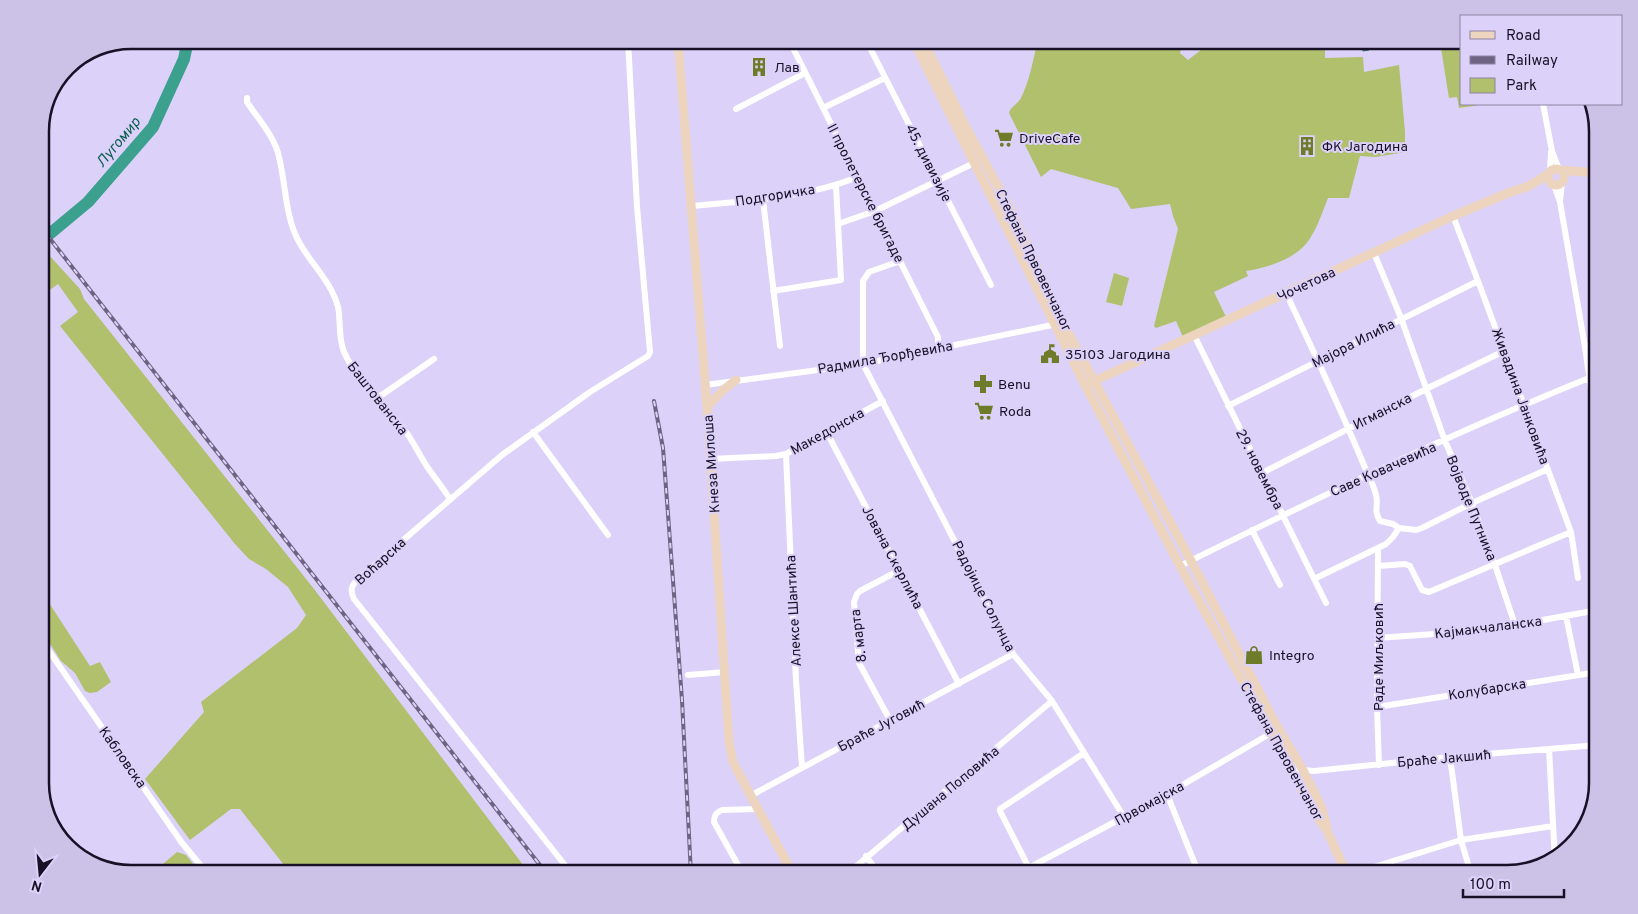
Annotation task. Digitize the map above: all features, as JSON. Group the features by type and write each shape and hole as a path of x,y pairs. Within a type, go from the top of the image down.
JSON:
{"street":[{"name":"Воћарска","path":"565,865 407,667 354,599 351,591 352,584 502,455 590,392 648,356 650,352 637,207 628,49"},
{"name":"Кнеза Милоша","path":"679,49 707,407 728,727 732,754 737,770 786,865"},
{"name":"II пролетерске бригаде","path":"793,49 938,337 938,348"},
{"name":"45. дивизије","path":"870,49 991,285"},
{"name":"Стефана Првовенчаног","path":"918,49 964,133 1010,209 1085,385 1180,566 1275,731 1303,770 1321,806 1328,831"},
{"name":"Стефана Првовенчаног","path":"927,49 964,133 974,163 1059,324 1094,381 1191,561 1275,731 1291,769 1313,810 1328,831"},
{"path":"736,109 805,73"},
{"path":"823,108 885,78"},
{"name":"Баштованска","path":"248,98 247,102 270,136 279,156 286,200 298,242 329,286 336,302 343,349 352,368 405,432 450,499"},
{"path":"1543,105 1554,171 1548,180 1558,183"},
{"path":"838,224 875,211 974,163"},
{"path":"1554,171 1564,175 1558,183 1560,202 1589,378"},
{"name":"Чочетова","path":"1529,186 1554,171 1589,172"},
{"name":"Чочетова","path":"1085,385 1453,216 1508,193 1529,186 1558,183 1584,172"},
{"name":"Подгоричка","path":"691,206 763,200 836,186 858,177"},
{"path":"773,291 841,280 836,186"},
{"path":"763,200 780,346"},
{"name":"Живадина Јанковића","path":"1453,216 1571,532 1578,578"},
{"name":"Војводе Путника","path":"1374,253 1401,318 1445,441 1496,565 1515,624"},
{"path":"863,364 863,281 869,272 900,261"},
{"name":"Мајора Илића","path":"1228,406 1478,281"},
{"path":"1286,293 1349,428 1377,497 1375,510 1376,516 1380,521 1393,524 1399,528 1416,530 1548,469"},
{"name":"Радмила Ђорђевића","path":"705,385 863,364 1059,324"},
{"name":"29. новембра","path":"1194,335 1326,603"},
{"path":"1585,347 1589,346"},
{"name":"Игманска","path":"1262,473 1504,351"},
{"path":"376,399 434,359"},
{"name":"Радојице Солунца","path":"863,364 1013,654 1052,701 1124,817"},
{"name":"Саве Ковачевића","path":"1180,566 1368,475 1524,404 1589,378"},
{"path":"707,407 736,380"},
{"name":"Македонска","path":"710,459 786,454 883,401"},
{"name":"Јована Скерлића","path":"826,431 959,684"},
{"path":"533,432 608,535"},
{"name":"Алексе Шантића","path":"786,454 796,680 802,767"},
{"path":"1314,579 1386,544 1394,537 1399,528"},
{"path":"1252,530 1280,585"},
{"path":"1379,566 1405,564 1410,566 1422,590 1429,592 1571,532"},
{"name":"Раде Миљковић","path":"1378,548 1377,707 1379,765"},
{"name":"8. марта","path":"890,720 859,663 854,602 860,591 900,570"},
{"name":"Кајмакчаланска","path":"1377,638 1449,633 1589,612"},
{"path":"1566,616 1578,675"},
{"name":"Кабловска","path":"49,651 182,843 200,865"},
{"name":"Браће Југовић","path":"750,796 1013,654"},
{"path":"688,675 725,672"},
{"name":"Колубарска","path":"1377,707 1589,673"},
{"name":"Душана Поповића","path":"856,865 1052,701"},
{"name":"Првомајска","path":"1036,865 1167,794 1275,731"},
{"name":"Браће Јакшић","path":"1291,769 1314,771 1589,746"},
{"path":"1549,749 1554,850"},
{"path":"1028,865 1000,809 1084,753"},
{"path":"1450,757 1461,840 1468,865"},
{"path":"1167,794 1195,865"},
{"path":"738,865 714,822 714,818 722,810 757,809"},
{"path":"1380,865 1461,840 1553,826"},
{"path":"1328,831 1343,865"},
{"path":"866,856 872,865"}],"green space":[{"path":"1036,49 1181,49 1180,53 1188,60 1202,49 1325,49 1325,58 1363,57 1364,72 1399,65 1405,152 1376,157 1360,156 1349,198 1328,198 1316,228 1306,244 1294,255 1262,268 1246,271 1248,276 1214,292 1226,317 1183,337 1176,321 1156,328 1154,326 1178,229 1170,204 1131,209 1118,188 1051,169 1041,177 1009,113 1024,91"},
{"path":"1441,49 1460,49 1460,105 1480,105 1459,108 1457,97 1449,98"},
{"path":"49,255 80,289 84,299 314,589 523,865 284,865 240,809 231,809 190,840 145,779 204,712 201,702 297,628 306,615 288,587 266,569 249,559 235,544 60,326 78,312 58,284 49,290"},
{"path":"1114,273 1129,278 1122,306 1106,302"},
{"path":"49,603 90,666 100,662 111,682 97,692 90,693 85,691 75,673 61,661 49,642"},
{"path":"177,852 186,855 194,865 162,865"}],"waterway":[{"name":"Лугомир","path":"49,234 88,202 153,127 184,59 186,49"}],"railway":[{"path":"49,238 540,865"},
{"path":"654,401 663,448 682,700 691,865"}],"place":[{"name":"Лав","path":"759,67"},
{"name":"DriveCafe","path":"1004,138"},
{"name":"ФК Јагодина","path":"1307,146"},
{"name":"35103 Јагодина","path":"1050,354"},
{"name":"Benu","path":"983,384"},
{"name":"Roda","path":"984,411"},
{"name":"Integro","path":"1254,655"}]}
